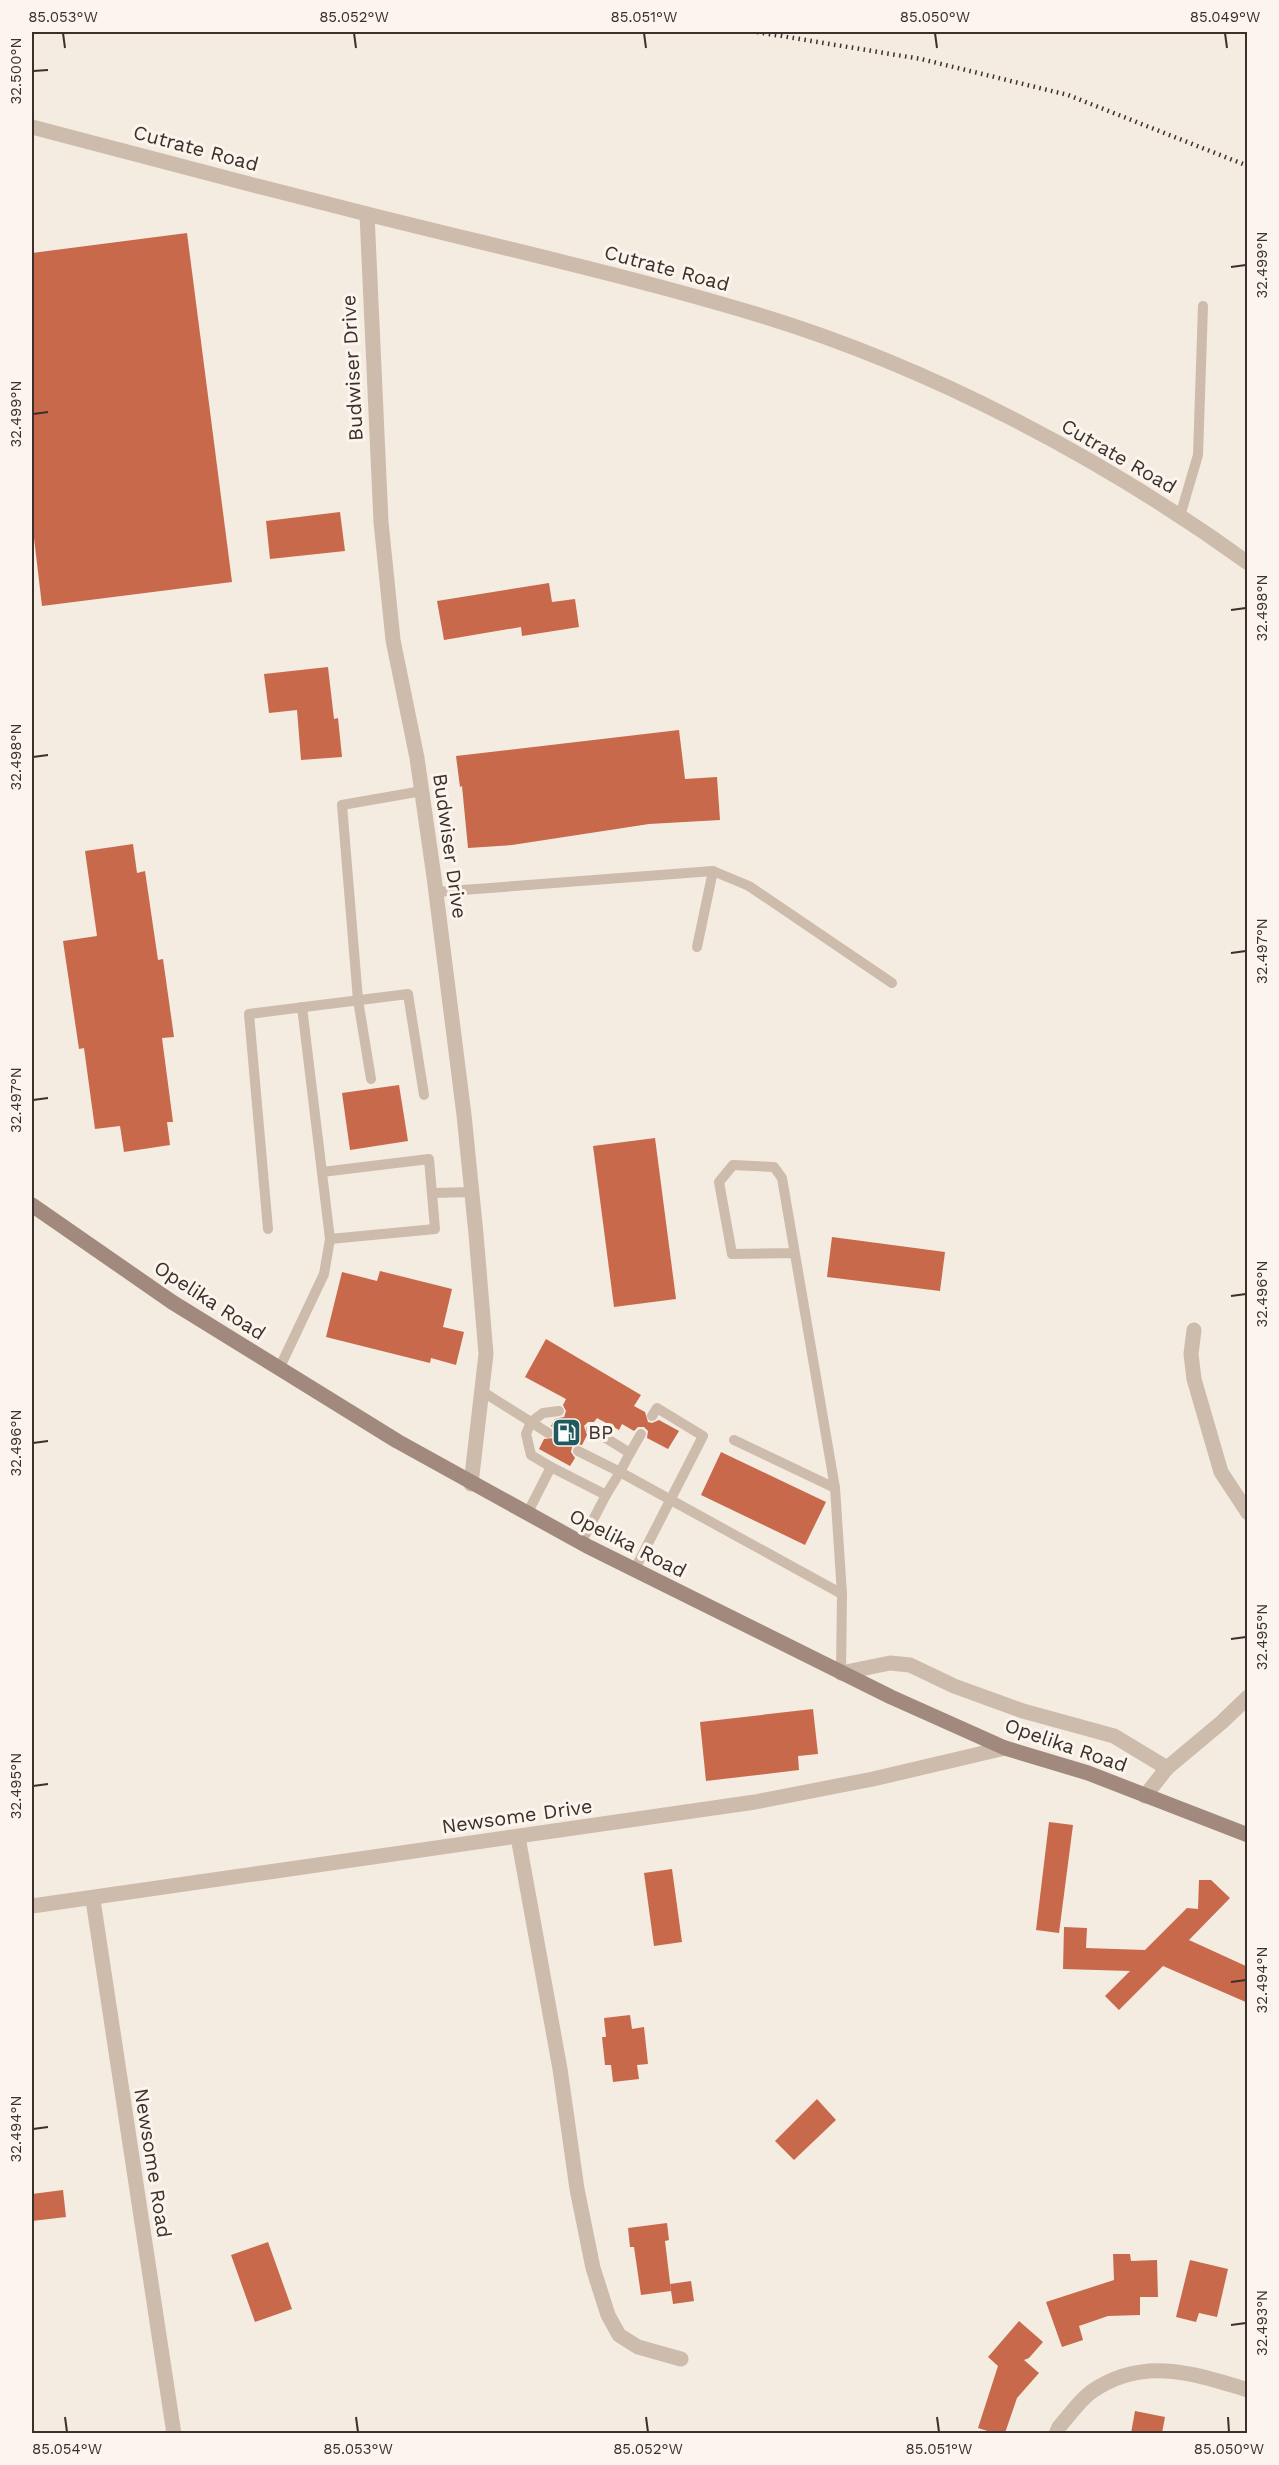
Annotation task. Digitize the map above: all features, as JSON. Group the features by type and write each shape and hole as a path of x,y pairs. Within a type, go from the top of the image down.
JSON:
{"main road":[{"name":"Opelika Road","path":"32,1205 172,1302 279,1369 471,1484 581,1543 841,1673 1005,1748 1088,1773 1248,1835"}],"street":[{"name":"Cutrate Road","path":"32,127 645,283 762,316 877,358 988,407 1095,465 1180,516 1248,562"},
{"name":"Budwiser Drive","path":"367,214 383,545 393,640 422,791 436,892 472,1192 486,1354 471,1484"},
{"path":"1194,1330 1191,1354 1194,1379 1221,1472 1248,1513"},
{"path":"841,1673 890,1664 910,1665 954,1686 1023,1711 1114,1736 1167,1768"},
{"path":"1145,1796 1167,1768 1248,1696"},
{"name":"Newsome Drive","path":"32,1906 755,1802 873,1779 1005,1748"},
{"path":"518,1837 560,2069 577,2189 593,2268 608,2315 619,2335 638,2347 681,2359"},
{"name":"Newsome Road","path":"93,1899 174,2433"},
{"path":"1056,2433 1090,2393 1133,2372 1179,2370 1248,2390"}],"lane":[{"path":"1180,516 1198,455 1203,306"},
{"path":"370,1079 358,1000 342,805 422,791"},
{"path":"697,947 712,871"},
{"path":"436,892 712,871 749,886 892,983"},
{"path":"268,1229 249,1014 408,994 424,1095"},
{"path":"279,1369 324,1274 330,1239 302,1007"},
{"path":"322,1172 429,1160 435,1229 330,1239"},
{"path":"793,1253 732,1254 719,1182 733,1165 774,1167 782,1178 835,1488 842,1594 841,1673"},
{"path":"432,1193 472,1192"},
{"path":"483,1392 548,1433"},
{"path":"635,1569 703,1436 657,1408 652,1416"},
{"path":"560,1411 543,1413 531,1422 526,1434 531,1455 606,1495"},
{"path":"591,1429 630,1453"},
{"path":"581,1543 640,1434"},
{"path":"734,1440 835,1488"},
{"path":"578,1451 842,1594"},
{"path":"527,1514 551,1467"}],"building":[{"path":"187,233 232,582 42,606 32,521 32,253"},
{"path":"340,512 345,551 270,559 266,521"},
{"path":"549,583 552,602 575,599 579,627 522,636 521,627 444,640 437,601"},
{"path":"328,667 334,719 338,718 342,757 301,760 297,710 269,713 264,674"},
{"path":"679,730 685,779 717,777 720,820 649,824 512,845 468,848 462,786 460,787 456,756"},
{"path":"133,844 137,873 145,871 158,960 163,959 174,1037 162,1038 173,1122 167,1122 170,1145 124,1152 120,1126 95,1129 84,1048 79,1049 63,941 97,936 85,851"},
{"path":"399,1085 408,1141 350,1150 342,1093"},
{"path":"655,1138 676,1299 614,1307 593,1146"},
{"path":"832,1237 945,1252 940,1291 827,1277"},
{"path":"380,1271 452,1289 443,1327 464,1332 456,1365 431,1358 430,1363 326,1337 342,1272 377,1281"},
{"path":"546,1339 641,1395 634,1406 645,1412 648,1422 659,1420 679,1431 668,1449 647,1438 648,1431 644,1427 638,1427 634,1431 622,1424 619,1430 597,1418 594,1422 588,1422 584,1426 587,1435 582,1445 577,1444 572,1447 571,1452 575,1458 570,1466 539,1449 544,1439 554,1438 555,1430 551,1426 555,1419 564,1417 566,1411 563,1405 566,1399 525,1377"},
{"path":"721,1452 826,1502 805,1545 701,1495"},
{"path":"813,1709 818,1754 798,1756 799,1770 706,1781 700,1722"},
{"path":"1049,1822 1073,1825 1059,1933 1036,1930"},
{"path":"672,1869 682,1942 654,1946 644,1873"},
{"path":"1199,1880 1211,1880 1230,1898 1189,1940 1248,1967 1248,2003 1163,1966 1119,2010 1105,1996 1130,1971 1063,1969 1064,1927 1087,1928 1086,1948 1145,1950 1187,1908 1198,1909"},
{"path":"630,2015 632,2029 644,2027 648,2064 637,2065 639,2079 613,2082 611,2065 605,2065 602,2037 606,2037 604,2018"},
{"path":"817,2099 836,2120 794,2160 775,2141"},
{"path":"63,2190 66,2217 32,2221 32,2194"},
{"path":"667,2223 669,2240 665,2241 671,2291 641,2295 634,2247 630,2247 628,2228"},
{"path":"268,2242 292,2309 255,2322 231,2255"},
{"path":"1113,2254 1130,2254 1131,2261 1157,2260 1158,2297 1140,2297 1140,2315 1108,2316 1079,2326 1083,2340 1062,2347 1046,2302 1114,2280"},
{"path":"1190,2260 1228,2269 1217,2317 1199,2313 1196,2322 1176,2317"},
{"path":"691,2281 694,2301 673,2304 670,2284"},
{"path":"1019,2321 1043,2342 1029,2358 1024,2360 1039,2373 1017,2398 1005,2433 994,2433 978,2428 998,2366 988,2357"},
{"path":"1135,2411 1165,2417 1162,2433 1131,2433"}],"railway":[{"path":"757,32 921,59 1068,95 1248,166"}],"place":[{"name":"BP","path":"567,1432"}]}
